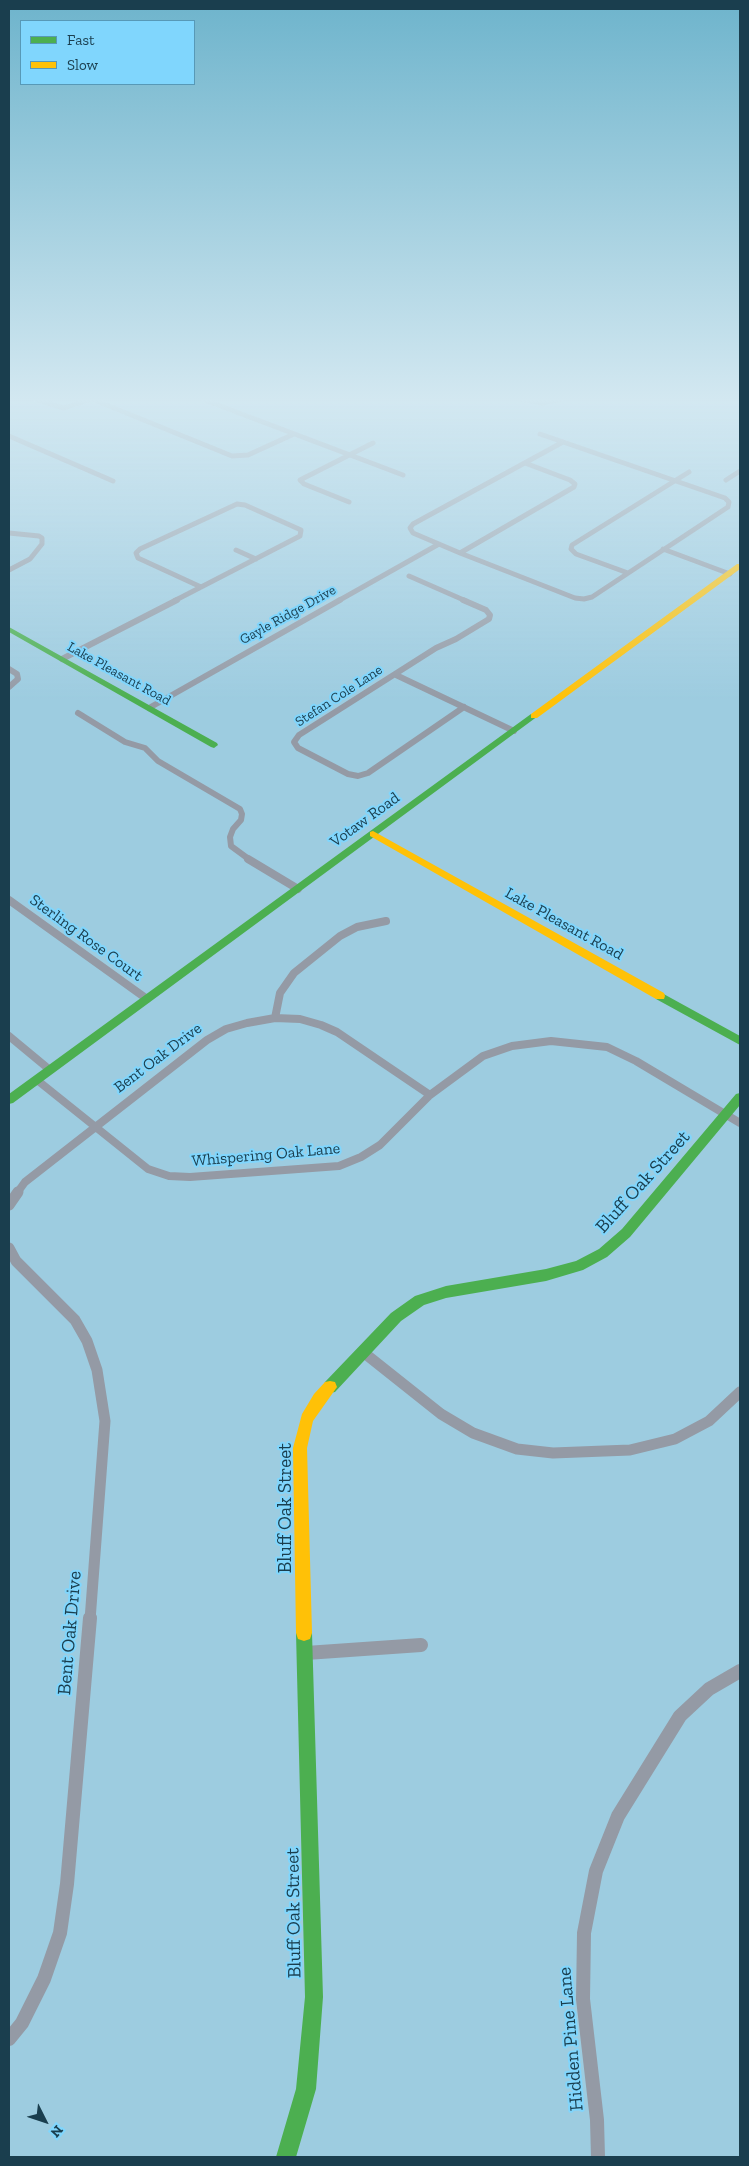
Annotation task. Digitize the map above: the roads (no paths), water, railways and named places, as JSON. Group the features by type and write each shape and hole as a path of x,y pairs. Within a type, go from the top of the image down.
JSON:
{"street":[{"path":"345,500 349,502"},
{"path":"458,500 413,524 410,528 413,533 575,598 584,599 592,597 728,507 729,502 727,500"},
{"path":"460,553 551,500"},
{"path":"628,573 576,554 570,550 572,545 642,500"},
{"path":"62,659 300,536 301,530 245,505 237,504 149,544 140,549 136,554 138,558 201,587"},
{"path":"9,532 42,538 42,544 30,559 9,570"},
{"name":"Gayle Ridge Drive","path":"149,708 439,544"},
{"path":"663,549 730,574"},
{"path":"236,550 256,559"},
{"name":"Votaw Road","path":"9,1100 740,566"},
{"name":"Stefan Cole Lane","path":"408,576 486,610 490,615 489,619 456,639 436,648 299,735 294,742 298,748 348,774 358,776 368,773 464,707"},
{"name":"Lake Pleasant Road","path":"9,629 214,745"},
{"path":"9,669 17,674 18,679 9,687"},
{"path":"396,675 514,731"},
{"path":"78,714 126,742 145,748 158,761 240,809 242,814 241,820 233,829 230,837 231,846 238,853 298,889"},
{"name":"Lake Pleasant Road","path":"373,834 740,1041"},
{"name":"Sterling Rose Court","path":"9,900 147,999"},
{"path":"275,1018 280,993 294,973 340,936 358,927 386,921"},
{"name":"Bent Oak Drive","path":"9,1205 25,1182 207,1040 226,1029 275,1018 300,1019 321,1025 337,1032 430,1095"},
{"path":"9,1036 50,1070"},
{"name":"Whispering Oak Lane","path":"37,1080 148,1169 169,1176 190,1177 339,1166 362,1157 380,1145 430,1095 483,1056 512,1046 551,1041 607,1047 636,1061 740,1123"},
{"name":"Bluff Oak Street","path":"286,2157 306,2089 314,1996 300,1448 307,1419 320,1399 396,1317 420,1300 446,1292 546,1275 579,1266 603,1253 626,1233 740,1097"},
{"name":"Bent Oak Drive","path":"9,1248 16,1261 75,1320 88,1340 97,1370 105,1421 104,1462 67,1884 60,1934 44,1979 22,2023 9,2039"},
{"path":"363,1352 440,1414 473,1433 517,1449 553,1453 630,1450 674,1439 709,1421 740,1392"},
{"path":"306,1653 421,1645"},
{"name":"Hidden Pine Lane","path":"598,2157 597,2120 583,1999 584,1932 596,1871 618,1816 680,1716 709,1689 740,1671"}]}
